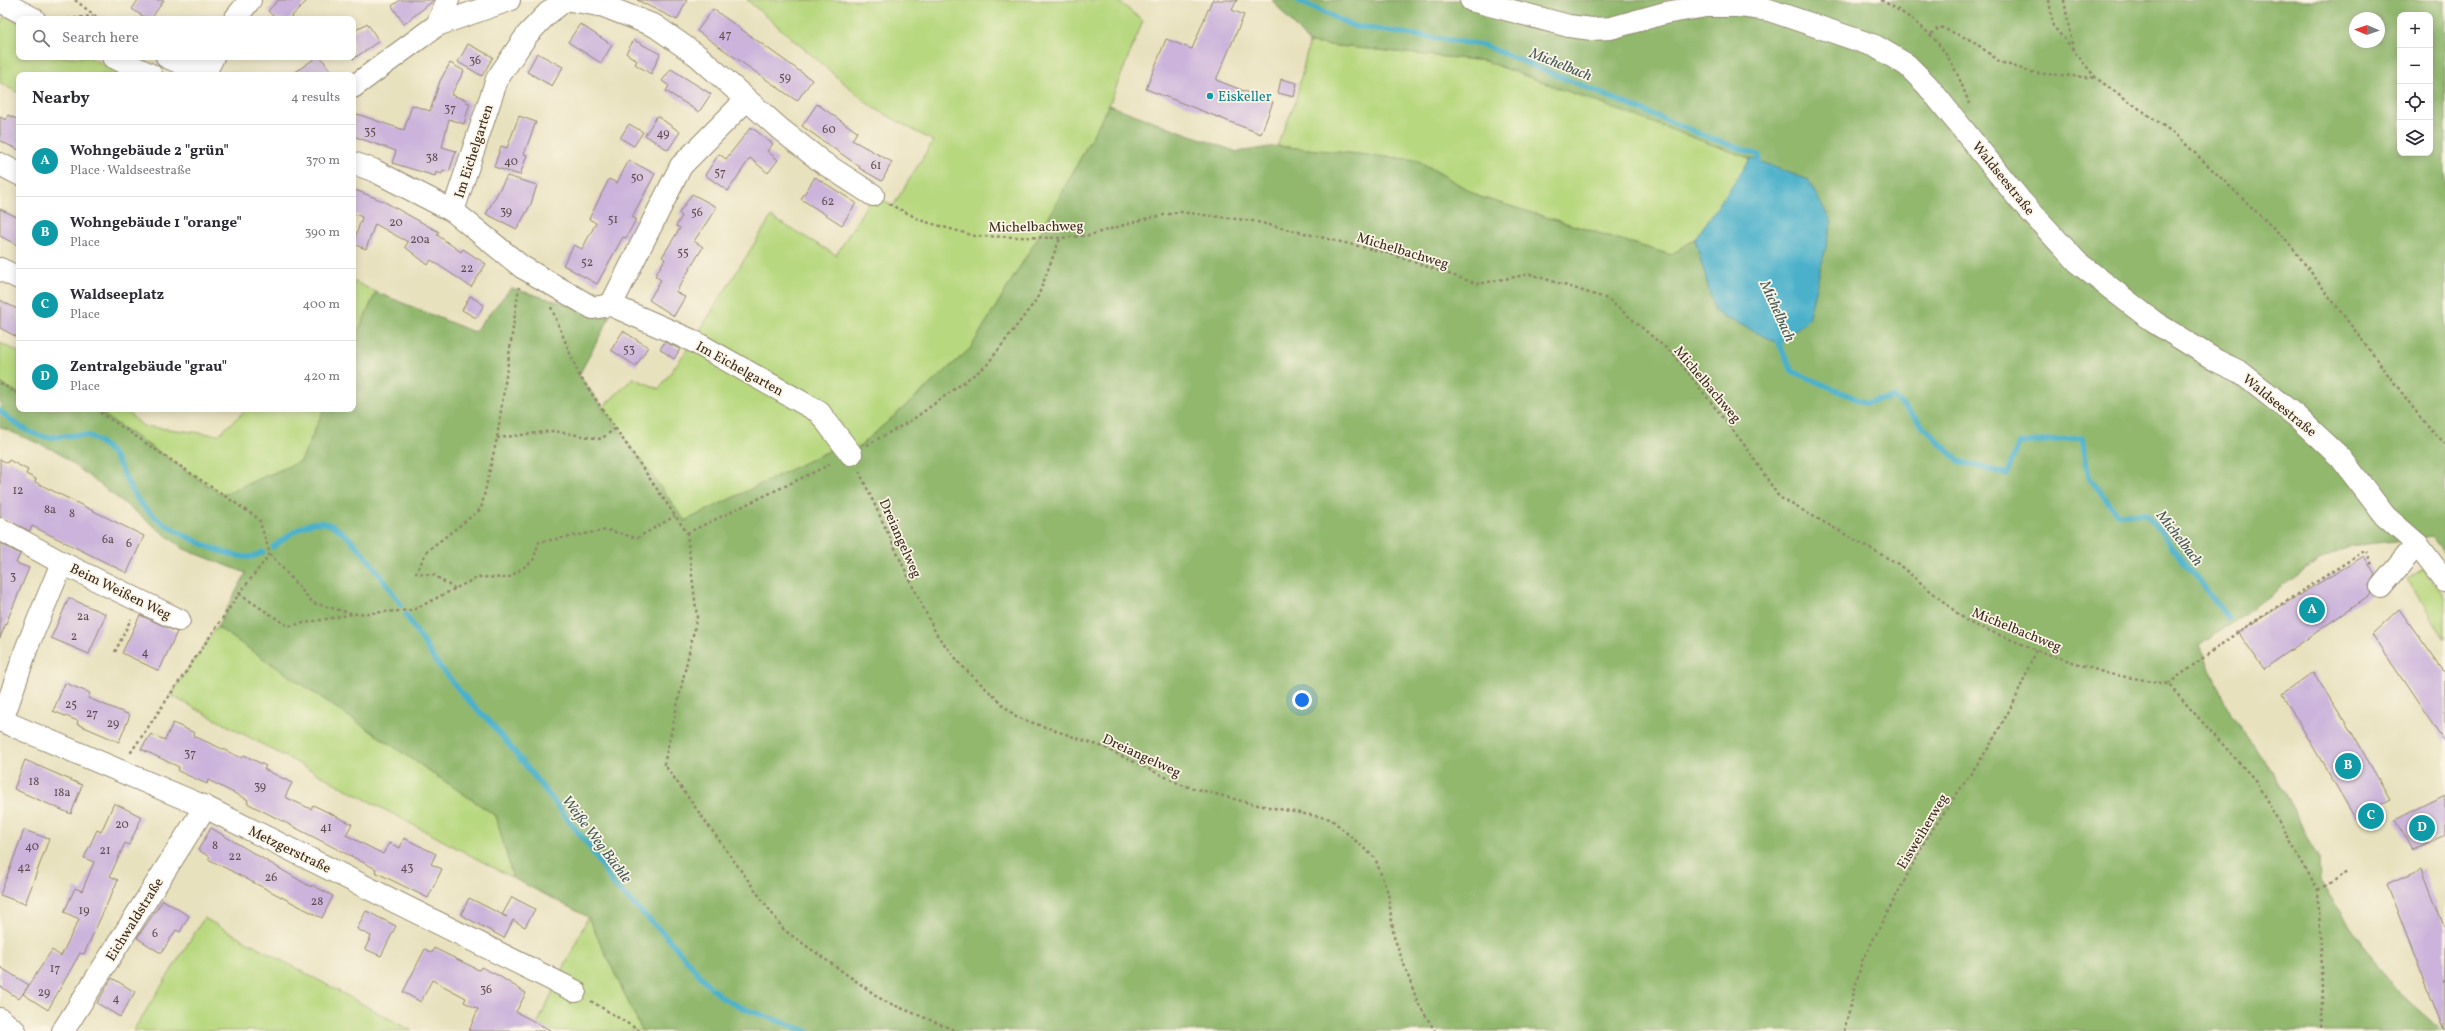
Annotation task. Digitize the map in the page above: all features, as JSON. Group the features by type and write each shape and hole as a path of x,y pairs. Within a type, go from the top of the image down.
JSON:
{"street":[{"path":"237,16 250,0"},
{"path":"437,24 448,0"},
{"path":"356,85 437,24 509,0"},
{"name":"Im Eichelgarten","path":"565,0 547,14 527,35 497,79 453,211 522,267 593,308 611,306 693,341 818,412 851,454"},
{"path":"570,0 604,6 655,26 698,56 746,100 822,162 873,194"},
{"name":"Waldseestraße","path":"1471,0 1569,26 1592,29 1611,28 1665,13 1706,6 1740,6 1769,10 1875,46 1906,65 1927,84 2020,200 2077,262 2154,322 2217,361 2240,372 2259,386 2331,448 2385,516 2417,544 2445,581"},
{"path":"0,1 28,16"},
{"path":"119,60 144,72"},
{"path":"183,60 209,65"},
{"path":"611,306 681,166 746,100"},
{"path":"0,164 16,172"},
{"path":"356,164 373,170 453,211"},
{"path":"0,269 16,277"},
{"name":"Beim Weißen Weg","path":"0,529 62,562 180,620"},
{"path":"2382,587 2417,544"},
{"name":"Beim Weißen Weg","path":"1,720 27,647 62,562"},
{"name":"Metzgerstraße","path":"1,720 206,807 575,991"},
{"name":"Eichwaldstraße","path":"63,1031 206,807"},
{"path":"0,1019 15,1031"}],"path":[{"path":"75,0 94,16"},
{"path":"1881,0 1908,15 1931,34 1960,76 1970,105 1963,127"},
{"path":"2049,0 2053,26 2096,78 2175,134 2289,243 2420,417 2445,444"},
{"path":"2064,0 2073,50"},
{"path":"1931,34 1940,27 1973,41 2000,62 2035,73 2096,78"},
{"name":"Michelbachweg","path":"873,194 923,221 975,236 1060,238 1090,235 1148,218 1180,212 1253,220 1387,252 1478,284 1530,274 1608,299 1674,355 1746,447 1779,497 1898,564 1968,622 2036,650 2108,674 2168,684"},
{"path":"687,533 851,454 912,420 986,366 1037,299 1060,238"},
{"path":"455,589 434,575 416,573 426,551 481,509 497,438 522,267"},
{"path":"550,305 579,375 687,533 697,617 664,764 784,930 884,1001 957,1031"},
{"path":"0,383 16,392"},
{"path":"99,412 259,519 270,554 313,603 354,614"},
{"path":"497,438 553,431 601,439 616,428"},
{"name":"Dreiangelweg","path":"851,454 914,590 937,634 962,666 1016,717 1103,747 1182,785 1253,804 1331,819 1375,858 1388,894 1394,937 1418,1004 1435,1031"},
{"path":"239,594 288,626 354,614 413,610 478,577 508,578 533,561 539,542 607,530 637,538 675,516"},
{"path":"2320,1031 2323,988 2318,890 2255,780 2168,684 2238,632 2366,550 2382,587"},
{"path":"119,770 239,594 270,554"},
{"path":"115,652 140,601"},
{"name":"Eisweiherweg","path":"1844,1031 1862,961 1926,839 1989,747 2015,700 2036,650"},
{"path":"2318,890 2347,872"},
{"path":"575,991 640,1031"}],"green space":[{"path":"747,0 893,0 898,3 901,0 1117,0 1143,21 1109,105 1038,237 970,349 851,454 843,444 685,521 602,408 633,378 659,389 693,341 771,217 836,255 873,195 893,206 933,141 872,107"},
{"path":"1272,0 2445,0 2445,554 2432,537 2349,546 2317,561 2200,646 2230,714 2274,773 2319,860 2320,882 2394,988 2442,1031 642,1031 588,917 513,878 496,816 217,627 246,573 184,549 56,451 0,427 0,383 16,392 16,412 99,412 222,495 301,461 323,412 356,412 356,336 376,292 474,332 511,288 610,317 579,375 685,521 843,444 851,454 970,349 1038,237 1109,105 1237,152 1277,146 1417,160 1480,197 1671,255 1695,239 1715,312 1808,180 1485,61 1309,43"},
{"path":"5,15 16,20 16,60 95,60 118,72 16,72 16,91 0,83 0,24"},
{"path":"1309,43 1485,61 1751,158 1695,239 1671,255 1480,197 1417,160 1277,146 1295,103"},
{"path":"356,282 376,292 356,336"},
{"path":"0,343 16,351 16,392 0,383"},
{"path":"99,412 127,412 143,426 218,435 244,412 323,412 301,461 222,495"},
{"path":"2423,569 2445,598 2445,639 2407,579"},
{"path":"217,627 496,816 513,878 170,695"},
{"path":"588,917 642,1031 534,1031"},
{"path":"204,918 412,1031 133,1031"}],"water":[{"path":"1751,158 1808,180 1832,223 1808,319 1780,344 1715,312 1695,239"}],"building":[{"path":"138,0 164,0 153,16 142,16 132,9"},
{"path":"278,0 308,0 292,16 273,16 268,11"},
{"path":"400,0 434,0 404,24 392,6"},
{"path":"637,0 687,0 677,20"},
{"path":"1212,0 1237,0 1232,10 1244,15 1216,80 1273,102 1261,134 1146,89 1166,39 1192,49"},
{"path":"713,9 812,80 797,101 697,31"},
{"path":"367,23 379,41 356,57 356,30"},
{"path":"580,24 612,45 601,63 568,42"},
{"path":"634,40 660,54 651,74 635,64 637,61 626,53"},
{"path":"468,44 493,57 482,76 458,62"},
{"path":"537,53 563,67 552,86 527,72"},
{"path":"313,60 323,60 331,72 295,72"},
{"path":"450,63 464,71 451,95 467,100 466,102 470,103 464,124 449,119 442,147 456,151 449,172 443,170 442,174 436,172 435,176 392,163 396,151 356,137 357,114 404,130 412,105 430,111 440,81"},
{"path":"671,69 711,94 699,112 666,91 669,86 662,81"},
{"path":"1281,79 1297,83 1294,97 1278,93"},
{"path":"817,104 857,132 852,140 892,162 882,181 859,168 860,167 802,126"},
{"path":"8,115 16,119 16,149 0,141 0,117 6,120"},
{"path":"519,116 536,122 524,154 527,155 520,175 494,167 501,146 507,148"},
{"path":"657,116 680,132 668,150 645,135"},
{"path":"629,124 643,132 634,146 620,138"},
{"path":"751,127 773,144 767,151 778,160 768,173 750,158 728,191 705,175 719,154 726,159"},
{"path":"629,160 655,174 632,217 636,219 626,238 623,237 597,284 563,265 574,245 582,249 596,223 589,219 609,179 617,183"},
{"path":"507,176 537,185 531,204 517,229 486,214"},
{"path":"815,177 856,203 842,225 801,199"},
{"path":"356,190 383,201 439,232 437,235 461,252 463,249 486,264 471,287 431,260 428,265 405,247 408,242 375,224 366,249 356,245 356,235 362,217 356,214"},
{"path":"692,194 717,207 694,241 703,247 676,292 685,297 674,316 649,300 661,280 655,276 665,259 662,257 680,228 676,226 682,216 679,213"},
{"path":"0,209 16,217 16,244 0,236"},
{"path":"470,296 484,305 476,318 462,310"},
{"path":"0,300 16,308 16,336 0,328"},
{"path":"623,331 648,347 636,366 611,350"},
{"path":"665,342 680,349 674,359 660,349"},
{"path":"0,459 7,463 9,460 28,470 26,474 36,479 35,482 144,536 127,573 32,526 30,531 0,517"},
{"path":"0,543 20,554 16,563 29,568 0,638"},
{"path":"2364,556 2375,575 2369,585 2371,594 2264,669 2238,632"},
{"path":"69,598 106,614 89,654 51,638"},
{"path":"2399,609 2445,673 2445,743 2372,634"},
{"path":"140,615 177,632 159,671 122,653"},
{"path":"2313,672 2352,733 2390,799 2355,818 2282,694"},
{"path":"65,683 90,693 88,698 130,715 119,742 77,724 78,721 53,711"},
{"path":"173,723 195,733 194,736 242,758 244,755 266,766 264,769 292,783 285,797 311,809 313,805 352,824 346,835 383,854 389,843 400,848 404,838 436,854 431,864 442,869 428,898 375,872 376,869 247,803 248,800 208,780 207,784 178,771 179,767 141,749 151,734 165,740"},
{"path":"25,760 82,785 71,814 14,789"},
{"path":"2445,795 2445,835 2412,850 2395,820"},
{"path":"114,803 142,817 129,845 125,843 110,876 118,880 84,954 80,953 48,1010 23,994 52,950 61,956 79,919 64,912 75,888 82,891 94,862 84,858 97,830 101,832"},
{"path":"211,828 311,887 312,885 333,896 322,918 208,859 210,857 198,850"},
{"path":"24,830 49,839 25,904 0,895"},
{"path":"2422,869 2445,929 2444,1031 2387,885"},
{"path":"512,897 535,909 525,927 513,920 504,938 461,915 469,898 502,915"},
{"path":"163,900 189,916 180,932 176,930 162,952 159,952 137,938"},
{"path":"366,911 396,926 381,956 365,949 371,936 357,929"},
{"path":"434,948 479,970 481,967 499,976 526,993 516,1012 552,1031 469,1031 478,1009 464,1002 466,998 432,980 421,1002 403,992 425,949 432,953"},
{"path":"0,967 29,985 19,999 0,986"},
{"path":"112,978 135,992 120,1017 97,1003"}],"waterway":[{"name":"Michelbach","path":"1297,0 1353,26 1483,45 1710,138 1759,155 1758,167"},
{"name":"Michelbach","path":"1776,337 1792,371 1866,403 1894,397 1958,461 2007,474 2019,443 2082,438 2089,477 2117,514 2147,514 2228,618"},
{"name":"Weiße Weg Bächle","path":"0,411 28,431 40,436 52,437 83,435 92,437 103,444 117,461 136,497 143,506 178,532 210,547 239,556 251,557 263,552"},
{"name":"Weiße Weg Bächle","path":"273,547 304,526 318,522 335,527 345,535 367,558 401,605"},
{"name":"Weiße Weg Bächle","path":"406,615 436,662 518,756 589,846 613,884 666,936 710,987 724,999 745,1009 807,1031"}],"place":[{"name":"Eiskeller","path":"1210,96"},
{"name":"Wohngebäude 2 \"grün\"","path":"2312,610"},
{"name":"Wohngebäude 1 \"orange\"","path":"2348,766"},
{"name":"Waldseeplatz","path":"2371,816"},
{"name":"Zentralgebäude \"grau\"","path":"2422,828"}]}
